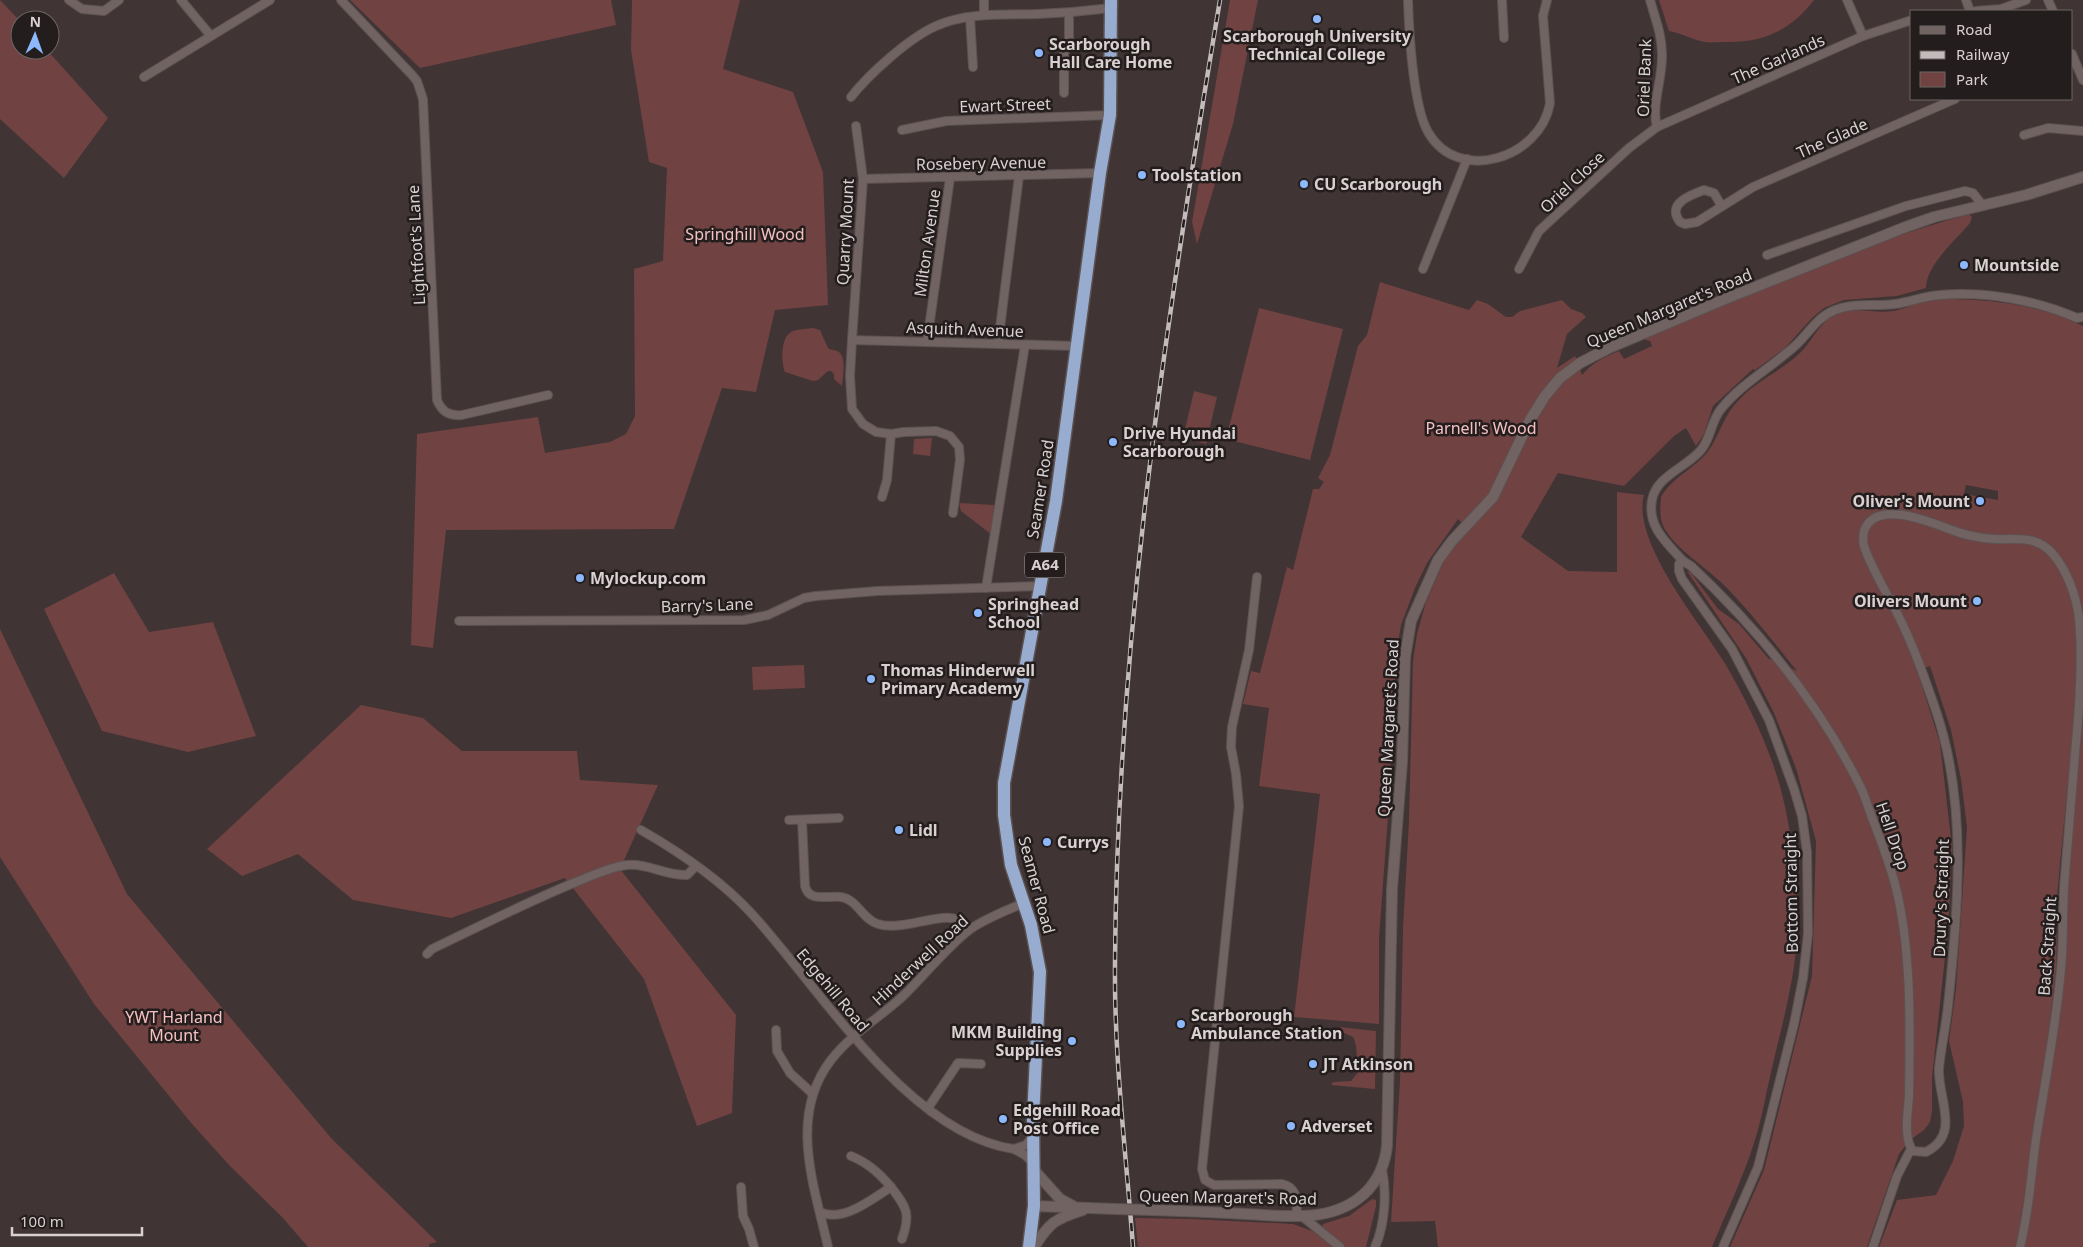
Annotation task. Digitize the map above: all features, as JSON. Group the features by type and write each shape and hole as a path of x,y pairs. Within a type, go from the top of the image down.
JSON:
{"highway":[{"name":"Seamer Road","path":"1029,1247 1034,1206 1033,1136 1040,972 1037,948 1011,865 1004,816 1004,783 1042,586 1056,501 1100,174 1110,115 1111,4"}],"main road":[{"name":"Queen Margaret's Road","path":"1034,1206 1300,1217 1329,1213 1348,1207 1361,1198 1374,1183 1382,1169 1387,1146 1392,890 1402,762 1405,657 1411,621 1438,560 1452,541 1493,496 1530,420 1546,396 1560,378 1580,363 1618,344 1864,243 1934,217 1983,206 2083,177"},
{"path":"1033,1166 1060,1199 1076,1208"},
{"path":"1034,1247 1054,1220 1089,1208"}],"street":[{"path":"69,0 82,9 104,11 119,0"},
{"path":"181,0 211,36"},
{"path":"144,77 270,0"},
{"name":"Lightfoot's Lane","path":"341,0 417,81 423,99 437,400 439,406 449,414 462,415 548,395"},
{"path":"984,0 984,15"},
{"path":"1408,0 1414,69 1421,118 1434,142 1450,153 1467,159 1492,160 1519,149 1532,139 1548,117 1550,103 1543,16 1547,0"},
{"path":"1502,0 1504,38"},
{"name":"Oriel Bank","path":"1650,0 1659,31 1662,54 1654,116 1657,127"},
{"path":"1847,0 1863,36"},
{"path":"2001,10 2026,0"},
{"path":"851,97 859,87 908,43 936,26 984,15 1069,13 1111,4"},
{"path":"1064,93 1064,53 1069,41 1069,13"},
{"path":"970,17 973,67"},
{"name":"The Garlands","path":"1657,127 1863,36 1910,21"},
{"path":"2073,56 2083,80"},
{"name":"The Glade","path":"1721,205 1714,193 1704,190 1679,202 1675,209 1680,222 1692,224 1753,187 1954,100"},
{"name":"Ewart Street","path":"902,130 946,121 1110,115"},
{"name":"Quarry Mount","path":"856,126 863,179 850,376 852,409 863,424 876,432 891,434"},
{"name":"Oriel Close","path":"1519,268 1539,232 1629,148 1657,127"},
{"path":"2024,135 2048,128 2083,131"},
{"path":"1423,269 1467,159"},
{"name":"Rosebery Avenue","path":"863,179 1100,174"},
{"path":"998,344 1019,176"},
{"name":"Milton Avenue","path":"928,342 950,178"},
{"path":"1767,255 1906,206 1965,191 1973,193 1983,206"},
{"name":"Hell Drop","path":"1911,1149 1907,1138 1909,1087 1907,966 1902,915 1886,857 1861,787 1841,750 1800,688 1752,629 1698,572 1683,561 1661,538 1651,512 1654,493 1663,481 1701,450 1721,410 1742,388 1797,344 1823,316 1834,310 1849,306 1894,304 1938,295 1972,294 2030,303 2081,319"},
{"name":"Asquith Avenue","path":"852,340 1077,346"},
{"path":"986,588 1005,462 1009,453 1026,344"},
{"path":"882,496 887,480 891,434 936,432 950,436 959,446 960,460 953,513"},
{"name":"Back Straight","path":"1920,666 1902,623 1865,548 1863,540 1865,528 1874,519 1885,514 1908,516 1971,536 1998,539 2027,539 2043,544 2060,562 2079,614 2082,645 2082,692 2064,879 2062,965 2051,1050 2020,1247"},
{"name":"Bottom Straight","path":"1683,561 1679,564 1680,574 1722,633 1741,665 1769,720 1794,789 1802,816 1806,844 1808,934 1804,971 1794,1024 1758,1166 1724,1247"},
{"path":"1257,577 1249,650 1232,727 1231,747 1239,806 1202,1169 1205,1180 1214,1185 1282,1184 1289,1186 1294,1190 1300,1217 1340,1247"},
{"name":"Barry's Lane","path":"459,621 744,620 768,615 804,598 816,596 877,591 1042,586"},
{"name":"Drury's Straight","path":"1911,1149 1920,1153 1926,1152 1936,1146 1942,1137 1945,1115 1939,1075 1951,970 1959,866 1951,769 1938,716 1920,666"},
{"path":"789,820 839,818"},
{"path":"802,820 804,886 808,894 847,899 866,918 875,924 884,926 908,925 950,918 960,920 968,931"},
{"name":"Edgehill Road","path":"641,830 681,854 751,913 854,1038 904,1089 961,1131 995,1147 1014,1149 1025,1155 1033,1166"},
{"path":"427,954 432,949 540,898 618,866 640,865 678,876 687,875 696,866"},
{"name":"Hinderwell Road","path":"828,1247 807,1155 806,1132 813,1094 831,1060 901,998 968,931 982,922 1024,903"},
{"path":"776,1030 777,1051 781,1058 790,1073 813,1094"},
{"path":"928,1108 958,1063 981,1064"},
{"path":"1014,1149 1026,1145 1033,1136"},
{"path":"1873,1247 1897,1176 1911,1149"},
{"path":"851,1156 875,1169 905,1204 908,1213 907,1225 902,1240"},
{"path":"1375,1247 1381,1223 1384,1197 1385,1182 1382,1169"},
{"path":"820,1212 828,1216 844,1213 860,1206 891,1186"},
{"path":"741,1187 744,1216 750,1229 754,1247"}],"green space":[{"path":"0,0 10,10 10,60 56,60 108,118 64,178 0,119"},
{"path":"350,0 611,0 616,25 420,68"},
{"name":"Springhill Wood","path":"632,0 740,0 723,69 793,92 823,172 828,305 775,310 756,392 722,388 674,529 446,530 433,648 411,645 417,434 538,417 545,453 610,442 626,434 635,416 634,269 663,261 667,168 649,162 631,50"},
{"path":"1230,0 1258,0 1233,124 1197,244 1192,222"},
{"path":"1659,0 1814,0 1795,20 1775,33 1738,42 1707,42 1669,31"},
{"name":"Parnell's Wood","path":"1969,214 1972,217 1970,223 1936,262 1927,279 1926,288 1897,296 1844,300 1824,308 1812,318 1785,348 1755,370 1753,369 1713,406 1704,434 1696,446 1686,428 1674,436 1624,486 1558,473 1521,537 1568,571 1617,572 1617,492 1644,495 1643,514 1648,536 1658,559 1671,583 1726,665 1743,696 1766,744 1782,794 1790,832 1795,872 1797,931 1792,980 1757,1134 1745,1169 1712,1247 1438,1247 1435,1221 1391,1222 1400,1081 1403,928 1409,821 1413,661 1417,634 1426,602 1444,561 1468,529 1458,519 1427,563 1401,625 1394,689 1389,803 1379,938 1379,1024 1294,1017 1320,794 1259,786 1269,708 1243,704 1251,671 1260,673 1287,567 1293,570 1313,489 1319,489 1324,482 1318,478 1330,455 1358,346 1367,335 1380,282 1469,310 1477,300 1488,304 1506,317 1512,317 1520,311 1562,300 1571,309 1582,313 1586,317 1567,334 1557,368 1575,356 1582,375 1594,364 1619,351 1624,359 1652,346 1650,341 1645,340 1647,337 1766,286 1887,240"},
{"path":"1941,299 1980,300 2033,308 2083,326 2083,644 2077,645 2072,740 2057,897 2056,969 2044,1067 2019,1231 2015,1247 1879,1247 1897,1200 1936,1195 1953,1161 1964,1126 1963,1102 1949,1041 1956,989 1967,827 1961,779 1951,730 1930,666 1917,670 1940,743 1952,847 1948,929 1932,1078 1930,1122 1924,1130 1910,1140 1899,1154 1867,1247 1730,1247 1764,1170 1812,976 1816,841 1796,768 1774,713 1746,658 1687,571 1691,573 1718,609 1739,624 1768,658 1797,671 1732,593 1671,538 1661,519 1661,497 1670,485 1710,449 1728,414 1738,401 1753,387 1794,359 1821,326 1831,317 1844,312 1858,310 1879,312 1900,310 1918,303","holes":["1966,485 1998,491 1998,500 1964,494"]},
{"path":"1259,308 1343,329 1310,460 1226,439"},
{"path":"813,328 820,330 828,348 836,350 842,356 844,368 842,386 834,379 834,374 831,371 828,371 818,380 813,381 785,372 782,356 786,338 793,331"},
{"path":"1194,391 1217,397 1206,444 1183,438"},
{"path":"932,438 930,456 913,454 914,439"},
{"path":"959,503 994,505 992,535 961,511"},
{"path":"114,573 149,632 213,622 256,736 188,752 102,731 44,609"},
{"name":"YWT Harland Mount","path":"0,629 127,894 331,1138 437,1242 429,1244 429,1247 308,1247 282,1217 230,1166 192,1124 94,1004 0,857"},
{"path":"804,665 805,688 753,690 752,667"},
{"path":"361,705 423,718 462,751 577,751 580,780 658,785 620,869 736,1015 732,1113 697,1126 644,979 565,878 451,918 353,900 298,854 242,876 207,849"},
{"path":"2083,715 2083,1247 2023,1247 2054,1054 2065,970 2069,862"},
{"path":"1339,1027 1376,1031 1375,1089 1331,1085 1333,1082 1351,1081 1359,1071 1353,1037 1342,1032"},
{"path":"1372,1199 1376,1200 1376,1206 1366,1247 1345,1247 1322,1226 1323,1224 1349,1216"},
{"path":"1135,1218 1293,1224 1312,1231 1334,1247 1138,1247"}],"railway":[{"path":"1133,1247 1118,1070 1115,999 1118,843 1125,722 1148,480 1181,240 1220,0"}],"place":[{"name":"Scarborough University Technical College","path":"1317,19"},
{"name":"Scarborough Hall Care Home","path":"1039,53"},
{"name":"Toolstation","path":"1142,175"},
{"name":"CU Scarborough","path":"1304,184"},
{"name":"Mountside","path":"1964,265"},
{"name":"Drive Hyundai Scarborough","path":"1113,442"},
{"name":"Oliver's Mount","path":"1980,501"},
{"name":"Mylockup.com","path":"580,578"},
{"name":"Olivers Mount","path":"1977,601"},
{"name":"Springhead School","path":"978,613"},
{"name":"Thomas Hinderwell Primary Academy","path":"871,679"},
{"name":"Lidl","path":"899,830"},
{"name":"Currys","path":"1047,842"},
{"name":"Scarborough Ambulance Station","path":"1181,1024"},
{"name":"MKM Building Supplies","path":"1072,1041"},
{"name":"JT Atkinson","path":"1313,1064"},
{"name":"Edgehill Road Post Office","path":"1003,1119"},
{"name":"Adverset","path":"1291,1126"}]}
